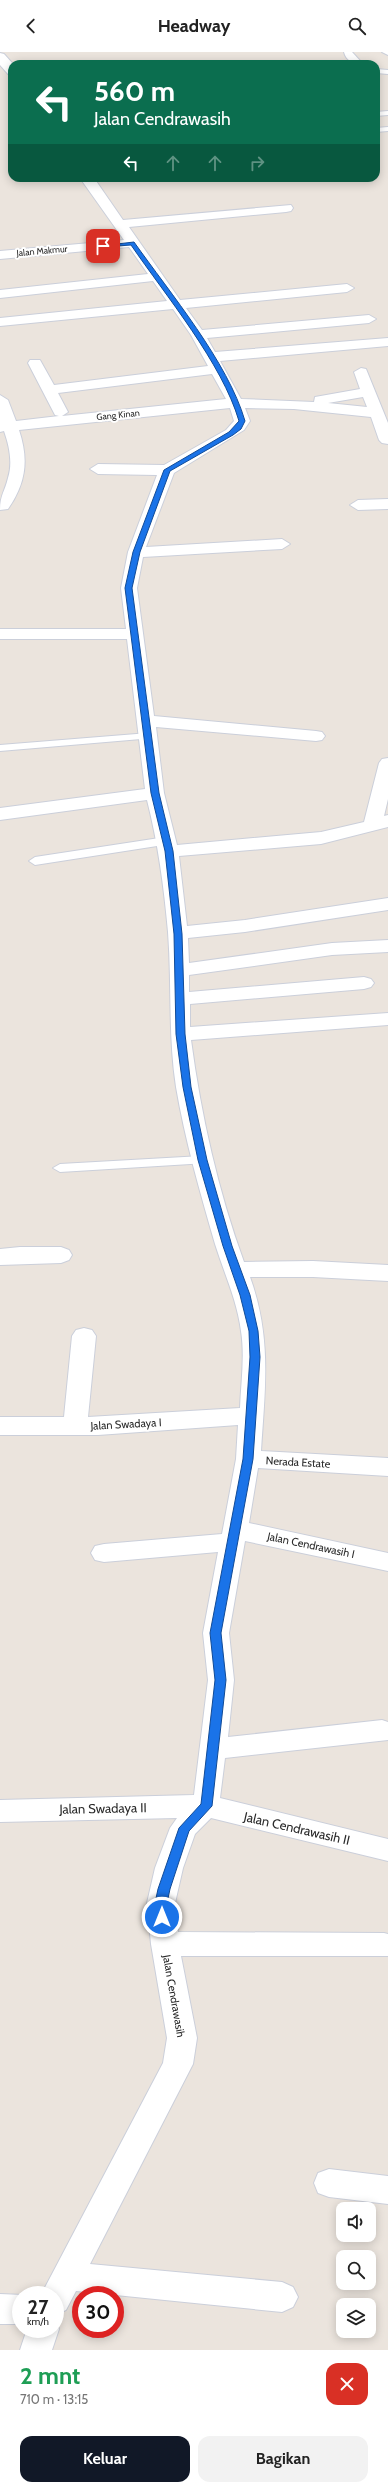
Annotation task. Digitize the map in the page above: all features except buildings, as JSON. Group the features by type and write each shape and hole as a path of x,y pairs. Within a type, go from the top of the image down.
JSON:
{"street":[{"path":"0,57 8,68"},
{"path":"90,182 155,277 198,335 236,403 242,421 239,427 167,470 98,469"},
{"path":"120,224 286,208"},
{"name":"Jalan Makmur","path":"0,255 132,243"},
{"path":"0,294 155,277"},
{"path":"0,322 174,303 347,288"},
{"path":"198,335 369,319"},
{"path":"48,390 215,363 388,342"},
{"path":"35,362 60,412"},
{"path":"361,372 387,440"},
{"path":"294,404 369,392"},
{"path":"0,400 17,476 2,506"},
{"name":"Gang Kinan","path":"5,426 236,403 294,404"},
{"path":"294,404 376,413"},
{"path":"167,470 136,552 129,588 133,634 148,728 155,793 167,846 178,934 180,1034 187,1087 202,1160 245,1295 253,1331 255,1357 248,1459 216,1633 221,1680 206,1806"},
{"path":"358,505 388,504"},
{"path":"136,552 282,544"},
{"path":"0,634 133,634"},
{"path":"148,728 316,736"},
{"path":"167,846 282,843 348,833 380,823 388,763"},
{"path":"0,814 155,793"},
{"path":"178,934 245,926 388,904"},
{"path":"179,970 332,949 388,946"},
{"path":"179,999 364,984"},
{"path":"180,1034 388,1019"},
{"path":"0,1257 20,1255 61,1255"},
{"path":"236,1270 313,1270 388,1273"},
{"path":"75,1426 84,1336"},
{"name":"Jalan Swadaya I","path":"0,1426 75,1426 251,1416"},
{"name":"Nerada Estate","path":"248,1459 388,1467"},
{"name":"Jalan Cendrawasih I","path":"104,1553 255,1533 388,1562"},
{"path":"212,1749 382,1731"},
{"name":"Jalan Swadaya II","path":"0,1811 206,1806"},
{"name":"Jalan Cendrawasih II","path":"206,1806 388,1850"},
{"name":"Jalan Cendrawasih","path":"62,2286 178,2064 182,2038 165,1944 161,1903 170,1868 184,1828 206,1806"},
{"path":"165,1944 384,1944"},
{"path":"329,2183 388,2190"},
{"path":"64,2288 282,2297"},
{"path":"0,2309 12,2309"},
{"path":"36,2350 40,2338"}],"lane":[{"path":"348,52 349,56 354,60"},
{"path":"0,748 148,728"},
{"path":"35,861 167,846"},
{"path":"60,1168 202,1160"}],"route":[{"path":"103,246 132,243 198,335 236,403 242,421 239,427 231,434 173,465 167,470 163,477 151,515 136,552 129,588 133,634 149,736 155,793 169,851 178,934 180,1034 187,1087 202,1160 227,1246 245,1295 253,1331 255,1357 248,1459 216,1633 216,1653 221,1680 207,1786 206,1806 184,1828 164,1889 161,1903 162,1917"}]}
